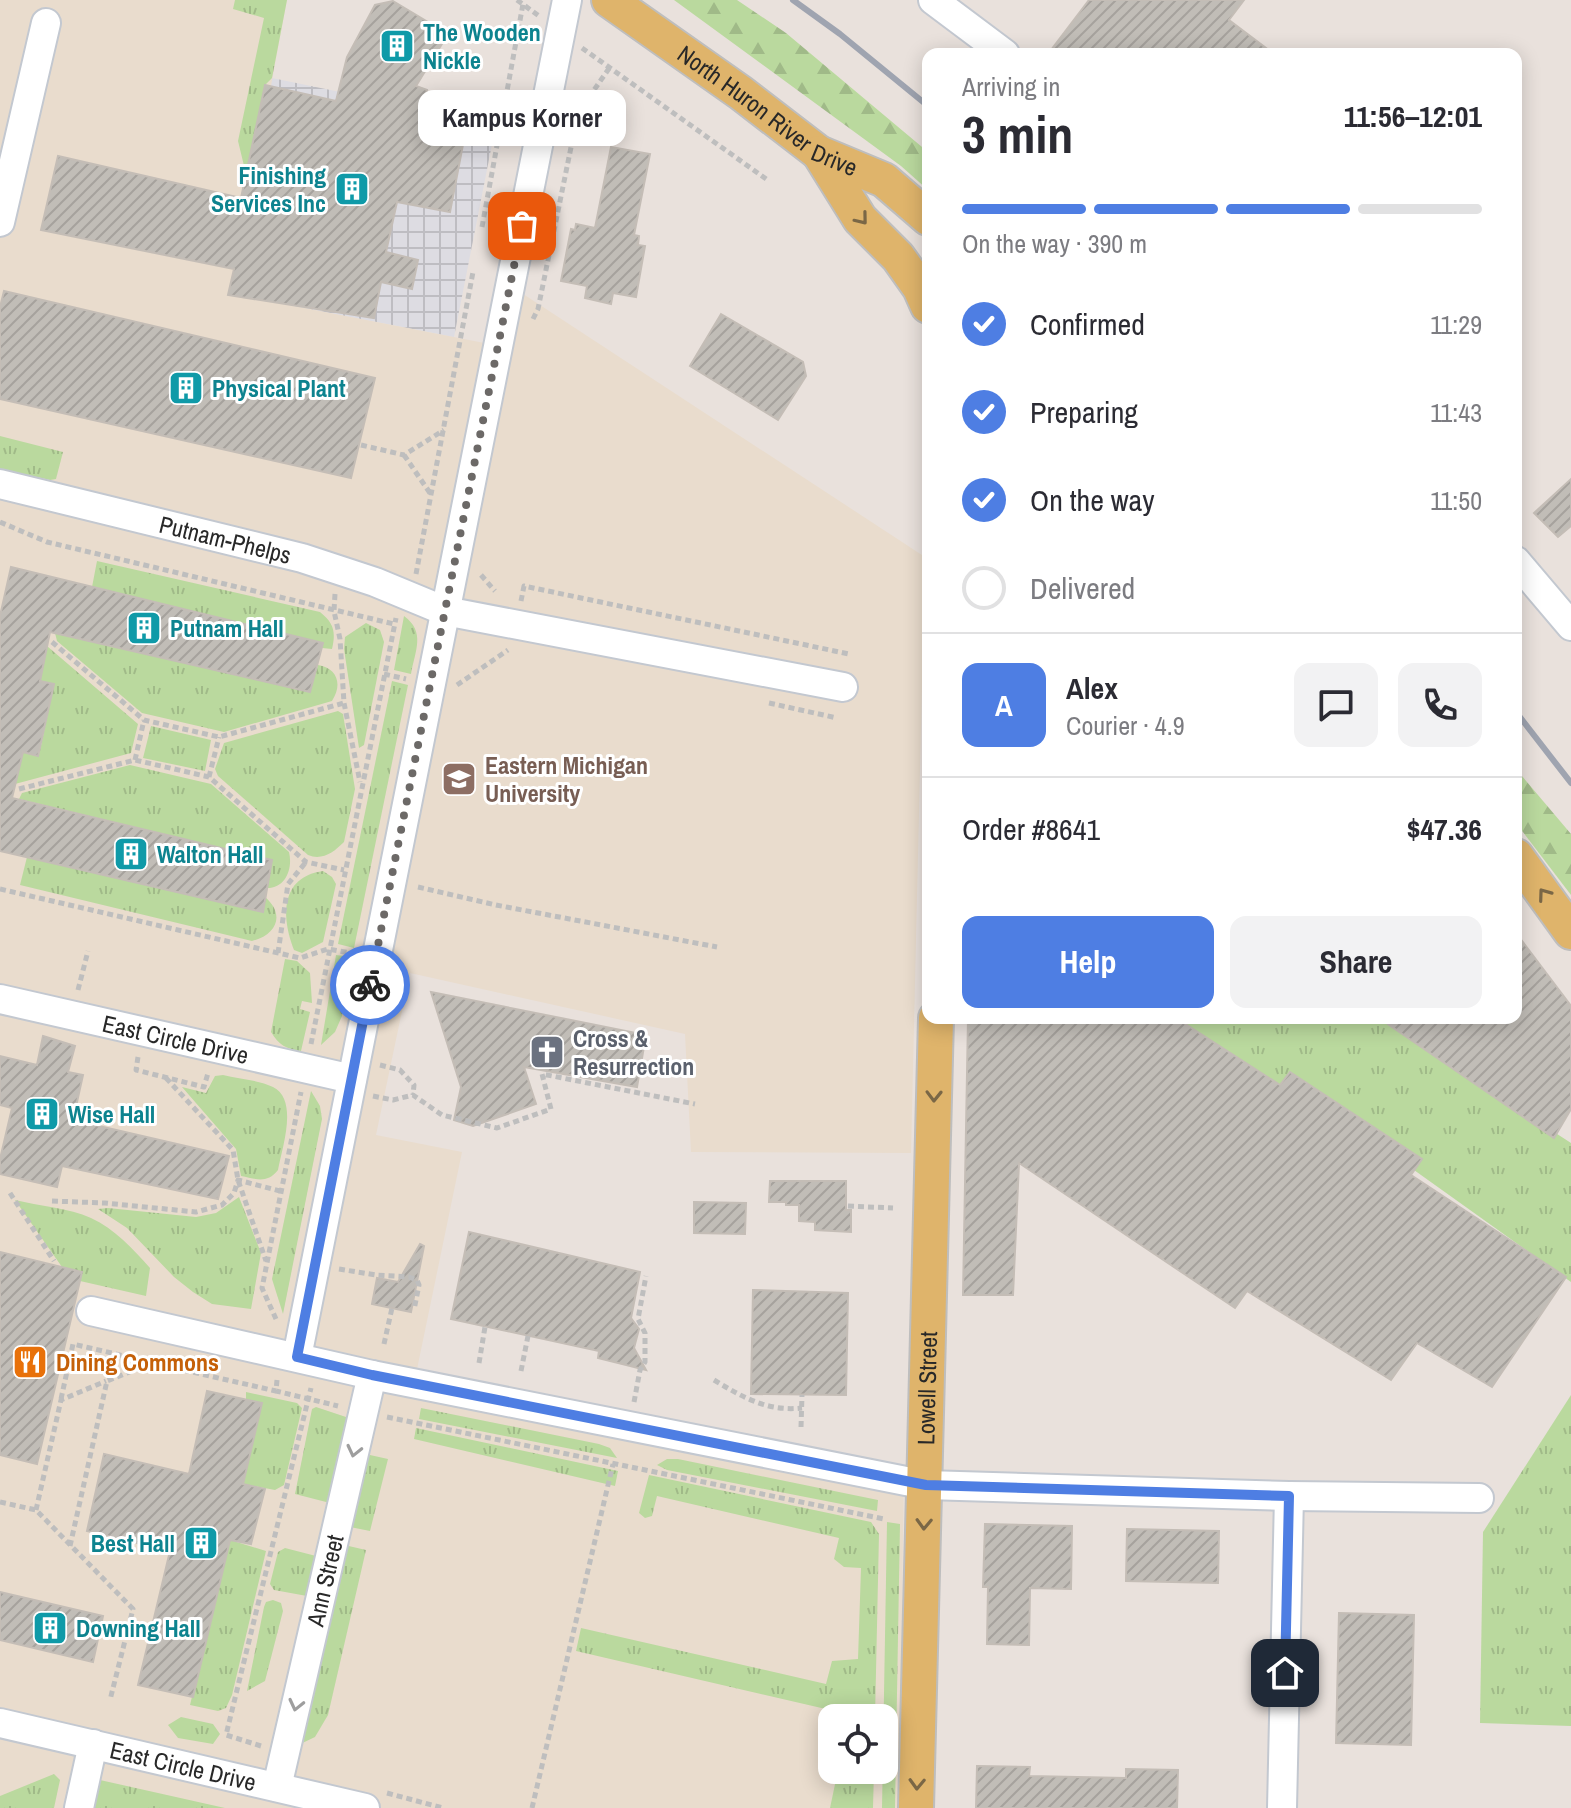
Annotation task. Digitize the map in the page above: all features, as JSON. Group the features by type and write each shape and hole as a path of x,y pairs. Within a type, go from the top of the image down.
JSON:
{"main road":[{"name":"North Huron River Drive","path":"609,0 741,93 819,153 884,180 922,213"},
{"path":"819,153 860,219 898,257 922,292"},
{"path":"1522,864 1571,932"},
{"name":"Lowell Street","path":"916,1808 936,1024"}],"street":[{"path":"287,1355 362,1087 445,611 567,0"},
{"path":"933,0 997,48"},
{"path":"0,222 46,23"},
{"name":"Putnam-Phelps","path":"0,484 302,558 375,582 445,611 843,687"},
{"path":"1522,568 1571,626"},
{"name":"East Circle Drive","path":"0,999 362,1087"},
{"path":"91,1311 372,1375 926,1485 1289,1496 1479,1498"},
{"name":"Ann Street","path":"277,1787 372,1375"},
{"path":"1282,1808 1289,1496"},
{"name":"East Circle Drive","path":"0,1723 365,1808"},
{"path":"79,1808 93,1744"}],"path":[{"path":"482,227 523,4"},
{"path":"561,32 769,181"},
{"path":"415,579 473,272"},
{"path":"404,455 445,430"},
{"path":"361,445 404,455 432,496"},
{"path":"0,522 47,542 394,624"},
{"path":"420,553 432,556"},
{"path":"475,567 492,590 521,603 524,586 849,654"},
{"path":"335,585 334,611 340,639 344,703 361,786"},
{"path":"309,1051 394,624 400,610"},
{"path":"52,642 144,720 219,737 344,703"},
{"path":"450,690 507,650 511,651"},
{"path":"384,674 407,679"},
{"path":"765,702 837,718"},
{"path":"135,760 144,720"},
{"path":"209,777 219,737"},
{"path":"19,789 135,760 209,777 306,862 344,870"},
{"path":"278,953 288,884 306,862"},
{"path":"413,886 717,947"},
{"path":"0,889 300,958 328,949 352,953"},
{"path":"379,1065 400,1070 414,1085 413,1095"},
{"path":"362,1087 393,1100 413,1095 442,1115 497,1128 551,1109 542,1074 695,1104"},
{"path":"166,1077 233,1150 238,1180 267,1262"},
{"path":"276,1391 287,1355 278,1322 262,1288 303,1081"},
{"path":"238,1180 280,1191"},
{"path":"52,1201 196,1212 222,1205 234,1193 238,1180"},
{"path":"10,1193 54,1261"},
{"path":"848,1206 893,1208"},
{"path":"338,1269 417,1280 419,1285 414,1310"},
{"path":"630,1427 640,1370 645,1362 645,1333 638,1319 646,1276"},
{"path":"384,1344 392,1308"},
{"path":"479,1363 485,1327"},
{"path":"521,1371 528,1336"},
{"path":"36,1510 73,1344 363,1412 884,1519"},
{"path":"61,1400 152,1363"},
{"path":"714,1380 749,1401 784,1409 802,1408"},
{"path":"70,1546 107,1381"},
{"path":"801,1427 802,1395"},
{"path":"285,1754 226,1735 309,1399"},
{"path":"532,1808 613,1464"},
{"path":"0,1502 36,1510 133,1609 110,1700"}],"shaded area":[{"name":"Eastern Michigan University","path":"0,0 287,0 232,294 505,347 517,290 922,555 911,1153 691,1152 685,1034 410,973 376,1135 462,1152 416,1374 904,1471 899,1808 0,1808"},
{"name":"Finishing Services Inc","path":"272,78 496,124 454,337 232,294"}],"green space":[{"path":"235,0 287,0 272,78 265,85 246,174 238,141 264,18 233,9"},
{"path":"674,0 737,0 786,33 922,147 922,185 901,166"},
{"path":"0,436 63,452 56,479 0,469"},
{"path":"97,561 320,612 333,628 332,649 322,648 323,644 92,587"},
{"path":"404,616 417,635 411,674 394,670"},
{"path":"366,623 380,630 384,642 364,745 359,748 344,649 345,637"},
{"path":"55,633 310,692 318,665 334,673 337,689 332,701 224,732 142,713 57,641"},
{"path":"47,646 138,724 131,753 15,784 23,752 39,755 54,685 40,681"},
{"path":"392,681 408,685 354,948 338,944"},
{"path":"338,711 343,714 355,789 344,842 328,854 313,857 218,776 215,769 224,743"},
{"path":"151,726 211,740 205,771 143,758"},
{"path":"130,765 211,784 289,852 287,876 279,885 267,888 272,860 19,799 22,793"},
{"path":"1522,776 1571,834 1571,895 1522,831"},
{"path":"27,857 262,911 265,897 275,911 275,924 267,934 252,941 20,885"},
{"path":"323,871 336,884 323,942 302,953 294,950 290,937 286,912 288,900 298,881"},
{"path":"336,955 353,957 342,1016 335,1032 321,1045"},
{"path":"285,959 297,961 310,973 312,1003 302,1001 300,1009 310,1012 301,1051 283,1046 271,1032"},
{"path":"1185,1024 1388,1024 1571,1143 1571,1282 1414,1170 1421,1159 1290,1072 1280,1085"},
{"path":"215,1076 255,1081 281,1093 287,1125 278,1170 270,1177 241,1176 236,1149 182,1087 206,1093"},
{"path":"311,1091 320,1106 322,1119 283,1314 272,1279"},
{"path":"239,1197 261,1253 251,1309 212,1304 193,1292 174,1277 127,1228 98,1209 196,1217 216,1213"},
{"path":"15,1200 73,1212 108,1228 150,1268 146,1296 80,1281 82,1272 62,1267"},
{"path":"246,1392 297,1403 302,1408 284,1485 275,1490 243,1484 262,1403 246,1399"},
{"path":"1571,1395 1571,1726 1480,1723 1483,1532"},
{"path":"316,1407 349,1418 330,1503 295,1494 312,1409"},
{"path":"421,1408 599,1444 610,1448 617,1458 419,1419"},
{"path":"416,1428 618,1471 615,1486 414,1439"},
{"path":"361,1453 388,1459 370,1531 345,1526"},
{"path":"667,1459 878,1500 877,1511 667,1470 657,1465"},
{"path":"649,1475 871,1522 879,1534 875,1704 818,1704 818,1707 576,1651 581,1628 826,1684 832,1661 858,1659 861,1568 844,1567 834,1559 839,1538 657,1496 652,1516 645,1518 639,1513"},
{"path":"887,1522 900,1524 897,1704 884,1704"},
{"path":"230,1540 266,1551 232,1695 226,1708 218,1711 190,1705"},
{"path":"340,1544 366,1550 328,1715 315,1737 294,1747"},
{"path":"285,1548 316,1556 307,1596 274,1590 270,1584 278,1552"},
{"path":"273,1600 281,1603 283,1611 265,1681 247,1691 264,1607 266,1602"},
{"path":"181,1717 213,1724 220,1734 213,1744 178,1738 168,1725"},
{"path":"54,1774 60,1780 54,1808 0,1808 0,1796"},
{"path":"100,1780 225,1808 94,1808"},
{"path":"835,1784 874,1784 873,1808 830,1808"},
{"path":"882,1784 895,1784 895,1808 882,1808"}],"building":[{"path":"1089,0 1244,0 1229,20 1266,48 1053,48"},
{"name":"Finishing Services Inc","path":"393,1 448,34 416,86 427,90 421,119 466,129 450,212 397,202 386,252 418,260 412,289 381,282 374,318 228,295 234,269 41,230 58,156 241,198 265,85 336,101 347,57 375,5"},
{"path":"611,147 650,154 634,235 639,236 638,245 645,246 636,297 613,293 611,304 585,298 587,286 561,281 571,229 575,230 576,224 595,228"},
{"name":"Physical Plant","path":"4,291 375,378 351,478 0,399 0,307"},
{"path":"721,314 803,362 806,376 778,420 690,366"},
{"path":"1571,479 1571,526 1558,537 1534,513"},
{"path":"11,567 323,643 310,692 50,632 40,681 54,684 38,756 23,752 12,798 272,860 263,912 0,851 0,616"},
{"path":"1522,941 1571,1006 1571,1109 1554,1138 1388,1024 1522,1024"},
{"name":"Cross & Resurrection","path":"431,992 646,1035 637,1087 524,1067 536,1104 473,1126 454,1120 461,1087"},
{"path":"968,1024 1185,1024 1280,1085 1290,1072 1422,1159 1411,1175 1566,1277 1492,1387 1417,1343 1391,1380 1247,1291 1235,1308 1019,1163 1013,1295 963,1295"},
{"name":"Wise Hall","path":"43,1036 75,1046 68,1072 83,1075 73,1120 229,1156 218,1199 62,1166 57,1187 0,1174 0,1159 12,1108 0,1105 0,1056 37,1065"},
{"path":"770,1181 846,1181 846,1210 851,1210 851,1232 815,1230 815,1222 799,1221 799,1205 769,1202"},
{"path":"694,1202 746,1203 745,1234 694,1233"},
{"path":"469,1232 640,1272 631,1318 639,1329 634,1348 646,1370 598,1358 599,1351 451,1319"},
{"path":"420,1244 424,1246 411,1312 372,1304 377,1278 398,1282"},
{"name":"Dining Commons","path":"0,1252 82,1272 37,1464 0,1455"},
{"path":"753,1290 848,1293 846,1395 751,1394"},
{"name":"Best Hall","path":"207,1391 262,1403 243,1484 265,1489 251,1544 230,1540 193,1697 138,1685 170,1551 87,1531 104,1454 189,1474"},
{"path":"985,1524 1072,1526 1071,1589 1030,1588 1029,1645 987,1644 988,1587 983,1587"},
{"path":"1127,1529 1219,1531 1218,1583 1126,1581"},
{"name":"Downing Hall","path":"0,1592 103,1616 93,1662 0,1640"},
{"path":"1339,1613 1414,1615 1411,1745 1336,1743"},
{"path":"977,1766 1030,1767 1029,1776 1126,1778 1126,1769 1178,1770 1177,1808 976,1808"}],"railway":[{"path":"793,0 922,101"},
{"path":"1522,720 1571,783"}],"way so far":[{"path":"370,985 522,226"}],"place":[{"name":"The Wooden Nickle","path":"397,46"},
{"name":"Finishing Services Inc","path":"352,189"},
{"name":"Kampus Korner","path":"522,226"},
{"name":"Physical Plant","path":"186,388"},
{"name":"Putnam Hall","path":"144,628"},
{"name":"Eastern Michigan University","path":"459,779"},
{"name":"Walton Hall","path":"131,854"},
{"name":"Cross & Resurrection","path":"547,1052"},
{"name":"Wise Hall","path":"42,1114"},
{"name":"Dining Commons","path":"30,1362"},
{"name":"Best Hall","path":"201,1543"},
{"name":"Downing Hall","path":"50,1628"}],"route":[{"path":"370,985 297,1357 372,1375 926,1485 1289,1496 1285,1673"}]}
